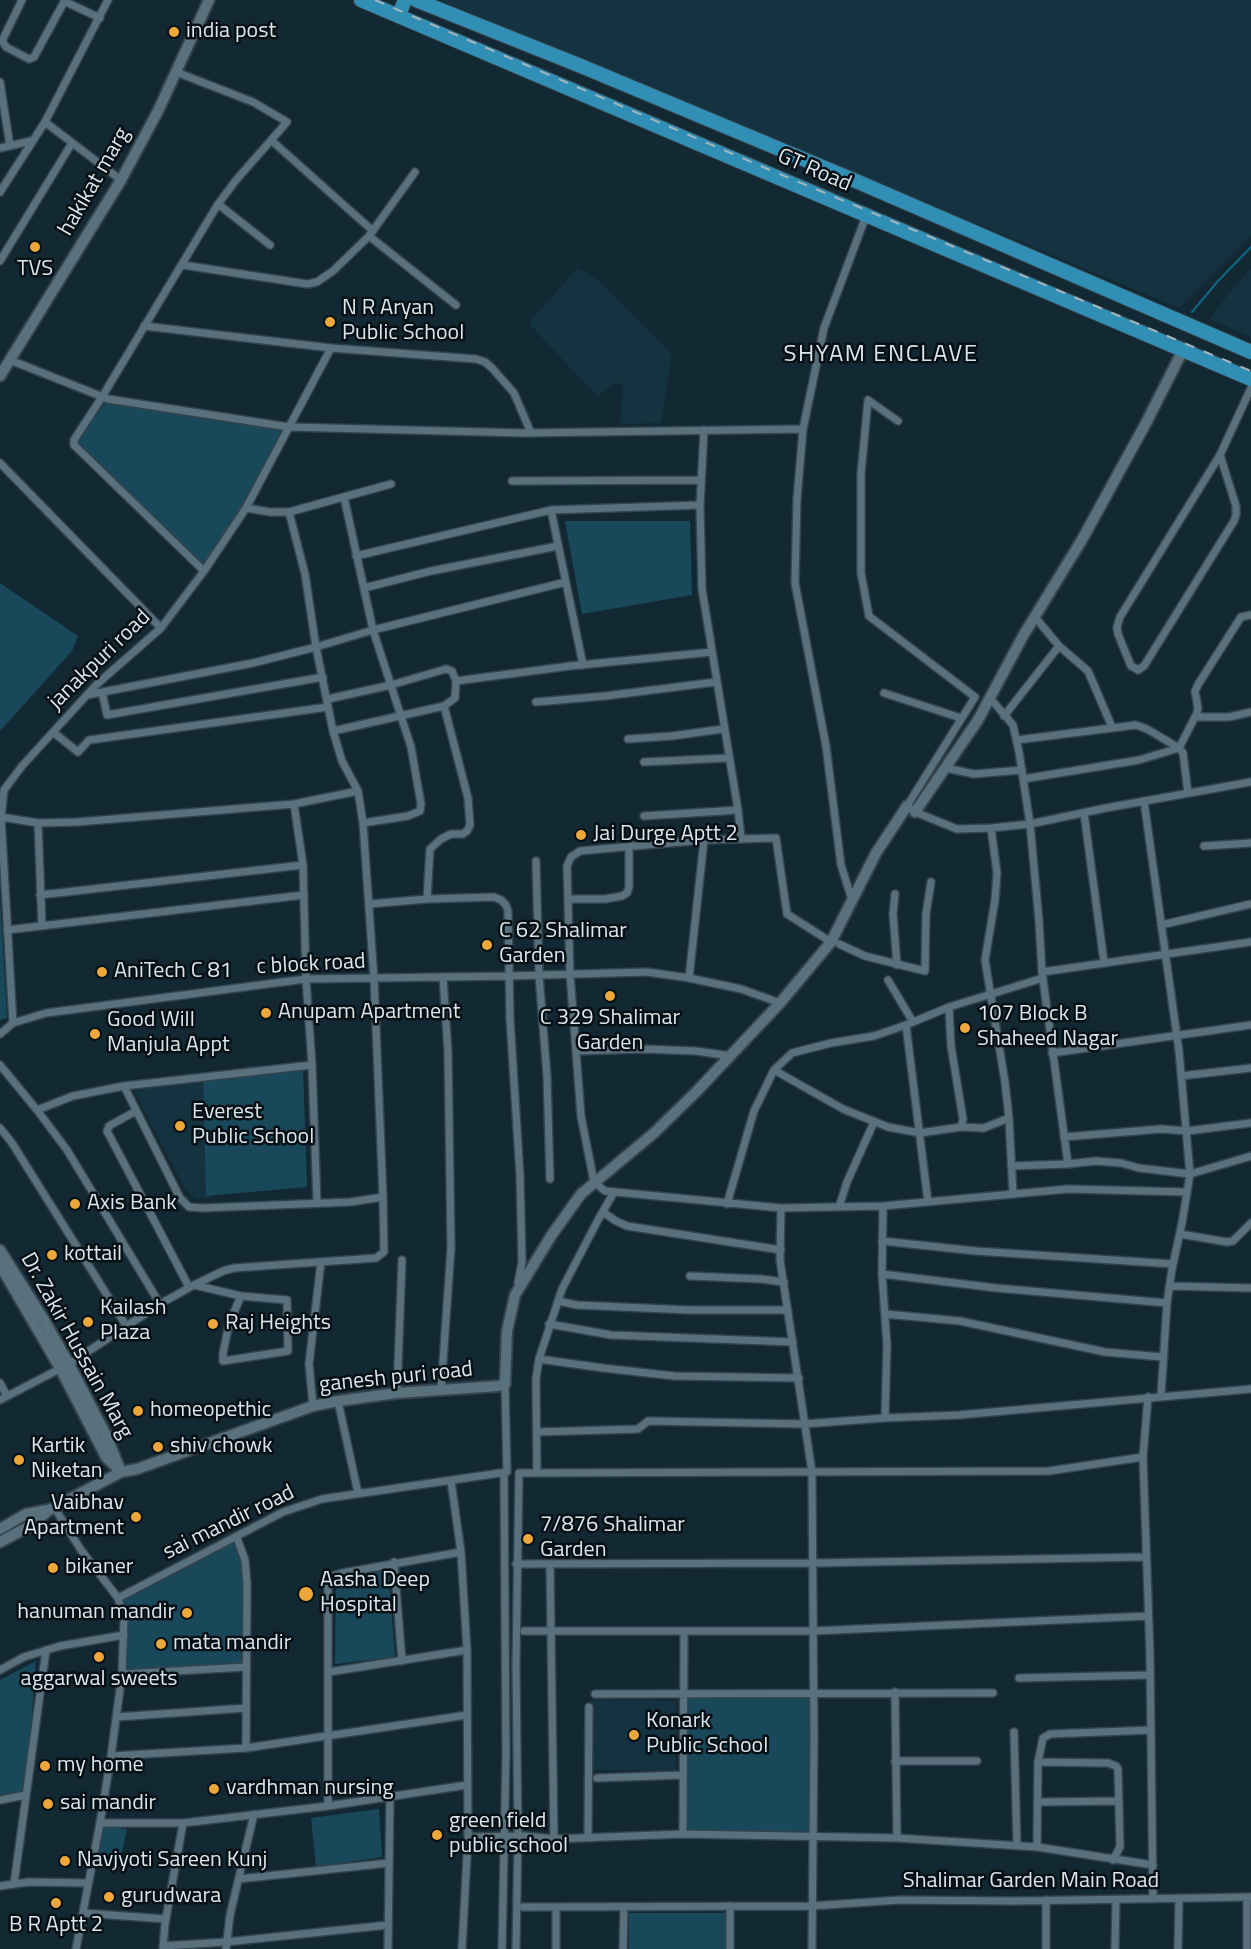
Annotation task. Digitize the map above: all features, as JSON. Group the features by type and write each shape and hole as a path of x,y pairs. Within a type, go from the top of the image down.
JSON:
{"highway":[{"name":"GT Road","path":"361,0 1251,379"},
{"path":"399,15 405,0"},
{"name":"GT Road","path":"416,0 1017,250 1251,352"},
{"path":"651,123 661,100"}],"street":[{"path":"22,0 3,42 6,47 29,59 34,57 65,1 100,18"},
{"path":"0,192 45,122 108,0"},
{"name":"hakikat marg","path":"0,376 121,180 177,72 209,0"},
{"path":"177,72 253,102 288,122 218,204 183,265 74,440 74,445 204,571"},
{"path":"0,82 10,146"},
{"path":"45,122 121,180"},
{"path":"271,140 371,233 456,305"},
{"path":"0,148 31,141"},
{"path":"0,261 72,142"},
{"path":"183,265 307,284 325,278 371,233 415,172"},
{"path":"218,204 270,245"},
{"path":"852,900 841,865 826,746 795,583 797,500 803,429 824,328 866,216"},
{"path":"144,326 331,348 466,357 485,362 514,393 531,433"},
{"name":"janakpuri road","path":"13,1023 3,899 1,817 4,789 96,685 161,628 204,571 246,508 331,348"},
{"path":"515,1295 557,1227 581,1194 654,1133 731,1056 835,943 852,900 876,853 946,768 978,720 1035,617 1083,538 1183,350"},
{"path":"10,360 102,397 289,427 531,433 803,429"},
{"path":"1220,455 1236,506 1234,521 1144,666 1138,670 1131,666 1118,634 1117,627 1120,617 1220,455 1251,388"},
{"path":"898,421 868,400 861,474 861,573 869,616 975,697 911,809"},
{"path":"704,430 700,505 702,589 741,838"},
{"path":"0,463 161,628"},
{"path":"512,481 701,480"},
{"path":"246,508 270,512 290,512 391,484"},
{"path":"344,497 373,630 411,747 420,794 420,811 408,816 363,823"},
{"path":"357,556 551,510 700,505"},
{"path":"551,510 583,665"},
{"path":"0,1383 3,1398 64,1366 191,1286 234,1268 376,1258 381,1256 385,1247 374,979 363,823 358,790 342,761 333,730 316,647 305,574 290,512"},
{"path":"364,588 431,571 558,546"},
{"path":"87,695 228,668 566,582"},
{"path":"1023,779 1139,760 1179,748 1198,708 1195,691 1199,683 1241,617 1251,615"},
{"path":"1035,617 1059,646 1088,670 1112,727"},
{"path":"1005,716 1059,646"},
{"path":"456,681 712,652"},
{"path":"327,699 391,685 446,669 452,671 456,681 455,698 444,706 333,730"},
{"path":"102,692 107,716 323,677"},
{"path":"536,702 716,682"},
{"path":"884,693 961,718"},
{"path":"990,698 1013,725 1017,740 1030,824 1042,975 1068,1164"},
{"path":"427,899 430,849 445,837 467,831 470,825 468,798 444,706"},
{"path":"53,732 78,752 89,740 328,707"},
{"path":"1195,717 1229,717 1251,712"},
{"path":"1017,740 1136,725 1179,748 1183,753 1188,793"},
{"path":"628,738 672,736 723,729"},
{"path":"644,762 728,758"},
{"path":"946,768 974,774 1022,770"},
{"path":"911,809 957,829 991,828 1030,824 1251,782"},
{"path":"1,817 38,823 77,822 294,804 358,790"},
{"path":"1144,801 1176,1034 1190,1174 1169,1286 1162,1357 1161,1396"},
{"path":"294,804 303,865 317,1202"},
{"path":"644,816 738,810"},
{"path":"1084,813 1104,962"},
{"path":"38,823 42,926"},
{"path":"991,828 997,873 985,960 1009,1118 1013,1194"},
{"path":"931,882 926,914 926,971 865,956 835,943 787,914 776,838 704,840 629,846 580,851 571,857 567,866 570,974 581,1116 594,1182 605,1191 781,1208 883,1206 1068,1189 1187,1192"},
{"path":"689,978 704,840"},
{"path":"1204,846 1251,843"},
{"path":"569,899 605,899 627,893 629,846"},
{"path":"536,861 539,975 547,1076 550,1179"},
{"path":"40,895 303,865"},
{"path":"895,894 893,914 897,964"},
{"path":"7,930 304,895"},
{"path":"369,904 494,897 506,904 508,911 522,1262 507,1331 505,1384 506,1755 502,1949"},
{"path":"1161,925 1251,904"},
{"path":"727,1204 754,1111 774,1070 792,1053 831,1043 874,1036 1042,975 1104,962 1251,942"},
{"name":"c block road","path":"0,1034 13,1023 46,1013 306,979 509,976 632,971 689,978 741,989 780,1003"},
{"path":"441,1390 451,1248 448,1052 443,977"},
{"path":"888,980 910,1023 928,1202"},
{"path":"949,1007 951,1046 963,1119 961,1127"},
{"path":"1052,1053 1251,1025"},
{"path":"576,1051 675,1050 731,1056"},
{"path":"0,1065 67,1150 160,1304"},
{"path":"37,1110 73,1096 124,1086 312,1065"},
{"path":"1181,1076 1251,1068"},
{"path":"774,1070 843,1109 888,1127 920,1133 961,1127 984,1128 1009,1118"},
{"path":"124,1086 180,1198 189,1207 350,1202 383,1197"},
{"path":"136,1111 109,1126 107,1131 191,1286"},
{"path":"839,1207 847,1182 874,1122"},
{"path":"1064,1137 1153,1130 1187,1131 1251,1123"},
{"path":"0,1128 12,1143 127,1327"},
{"path":"1011,1166 1096,1161 1190,1174 1251,1156"},
{"path":"537,1473 536,1379 539,1359 558,1301 614,1192"},
{"path":"883,1206 882,1274 887,1345 885,1418"},
{"path":"781,1208 780,1250 812,1472 814,1835 812,1949"},
{"path":"603,1212 627,1226 780,1250"},
{"path":"1180,1234 1227,1242 1233,1241 1251,1223"},
{"path":"882,1241 976,1251 1173,1264"},
{"name":"Dr. Zakir Hussain Marg","path":"0,1250 44,1320 64,1366"},
{"path":"397,1393 402,1260"},
{"path":"313,1406 309,1364 321,1262"},
{"name":"Dr. Zakir Hussain Marg","path":"0,1265 106,1435 121,1472"},
{"path":"882,1274 984,1287 1167,1303"},
{"path":"690,1276 784,1282"},
{"path":"191,1286 241,1296 287,1300 288,1351 223,1361 229,1324 241,1296"},
{"path":"1169,1286 1251,1288"},
{"path":"558,1301 577,1305 689,1310 788,1310"},
{"path":"885,1314 960,1321 1105,1352 1162,1357"},
{"path":"549,1324 610,1335 793,1342"},
{"path":"539,1359 674,1376 799,1378"},
{"name":"ganesh puri road","path":"51,1509 121,1472 137,1469 313,1406 397,1393 505,1384"},
{"path":"537,1432 638,1429 648,1422 804,1424 959,1415 1251,1389"},
{"path":"1148,1397 1143,1457 1150,1675 1153,1899"},
{"path":"338,1401 358,1493"},
{"path":"516,1949 516,1564 519,1473 1049,1471 1143,1457"},
{"name":"sai mandir road","path":"118,1598 283,1512 322,1499 504,1473"},
{"path":"451,1481 461,1552 467,1650 468,1837 462,1949"},
{"path":"0,1529 26,1514 51,1509"},
{"path":"0,1542 30,1526 51,1509"},
{"path":"51,1509 118,1598 124,1620 122,1674 117,1717 76,1949"},
{"path":"237,1538 245,1560 247,1584 246,1748"},
{"path":"328,1806 328,1586 331,1580 335,1575 342,1573 461,1552"},
{"path":"516,1564 813,1563 1145,1557"},
{"path":"394,1562 402,1661"},
{"path":"550,1564 554,1839"},
{"path":"524,1631 813,1631 1148,1616"},
{"path":"683,1834 684,1631"},
{"path":"0,1670 24,1657 60,1646 124,1635"},
{"path":"14,1884 46,1650"},
{"path":"329,1672 467,1650"},
{"path":"122,1674 246,1667"},
{"path":"1019,1678 1150,1675"},
{"path":"895,1692 897,1838"},
{"path":"595,1694 895,1692 993,1694"},
{"path":"588,1838 589,1707"},
{"path":"117,1717 246,1708"},
{"path":"111,1756 246,1748 467,1715"},
{"path":"1037,1847 1038,1761 1043,1738 1050,1734 1151,1730"},
{"path":"1014,1732 1017,1845"},
{"path":"895,1761 977,1761"},
{"path":"1038,1761 1108,1763 1118,1769 1120,1847 1113,1860"},
{"path":"597,1778 683,1775"},
{"path":"100,1823 183,1823 328,1806 467,1785"},
{"path":"0,1800 26,1795"},
{"path":"387,1949 390,1796"},
{"path":"1039,1803 1119,1801"},
{"path":"226,1946 230,1915 254,1814"},
{"path":"183,1823 163,1948 226,1946 388,1925"},
{"path":"468,1837 517,1836 554,1839 683,1834 897,1838 1037,1847 1153,1865"},
{"path":"239,1879 388,1863"},
{"path":"0,1886 29,1882 88,1883"},
{"path":"1247,1949 1249,1897"},
{"name":"Shalimar Garden Main Road","path":"523,1907 811,1906 900,1900 1116,1900 1249,1897"},
{"path":"1178,1949 1179,1898"},
{"path":"1046,1900 1046,1949"},
{"path":"1115,1949 1116,1900"},
{"path":"730,1906 730,1949"},
{"path":"556,1907 556,1949"},
{"path":"623,1949 624,1907"},
{"path":"83,1914 166,1919"}],"shaded area":[{"path":"440,0 1251,0 1251,236 1179,308"},
{"path":"578,268 601,282 672,354 661,423 620,424 623,386 617,382 597,396 531,326 530,320"},
{"path":"1251,269 1251,337 1210,319 1232,289"},
{"path":"108,399 289,427 246,508 204,571 74,445"},
{"path":"565,521 690,521 692,595 582,614"},
{"path":"0,583 78,636 72,651 0,731"},
{"path":"0,899 7,1018 0,1020"},
{"path":"251,1066 303,1067 307,1187 206,1196 203,1079"},
{"name":"Everest Public School","path":"205,1080 210,1198 196,1199 185,1189 135,1092 138,1089"},
{"path":"237,1538 245,1560 246,1667 122,1674 124,1643 118,1598"},
{"path":"388,1568 395,1657 335,1664 336,1578"},
{"path":"36,1661 26,1791 0,1796 0,1680"},
{"path":"813,1693 814,1835 683,1834 683,1694"},
{"name":"Konark Public School","path":"591,1699 676,1701 676,1770 591,1770"},
{"path":"379,1809 382,1857 316,1867 311,1818"},
{"path":"102,1826 127,1829 119,1865 96,1859"},
{"path":"629,1913 725,1913 725,1949 629,1949"}],"waterway":[{"path":"1192,312 1251,247"}],"railway":[{"path":"375,0 770,170 1251,371"}],"place":[{"name":"india post","path":"174,32"},
{"name":"TVS","path":"35,247"},
{"name":"N R Aryan Public School","path":"330,322"},
{"name":"Jai Durge Aptt 2","path":"581,835"},
{"name":"C 62 Shalimar Garden","path":"487,945"},
{"name":"AniTech C 81","path":"102,972"},
{"name":"C 329 Shalimar Garden","path":"610,996"},
{"name":"Anupam Apartment","path":"266,1013"},
{"name":"107 Block B Shaheed Nagar","path":"965,1028"},
{"name":"Good Will Manjula Appt","path":"95,1034"},
{"name":"Everest Public School","path":"180,1126"},
{"name":"Axis Bank","path":"75,1204"},
{"name":"kottail","path":"52,1255"},
{"name":"Kailash Plaza","path":"88,1322"},
{"name":"Raj Heights","path":"213,1324"},
{"name":"homeopethic","path":"138,1411"},
{"name":"shiv chowk","path":"158,1447"},
{"name":"Kartik Niketan","path":"19,1460"},
{"name":"Vaibhav Apartment","path":"136,1517"},
{"name":"7/876 Shalimar Garden","path":"528,1539"},
{"name":"bikaner","path":"53,1568"},
{"name":"Aasha Deep Hospital","path":"306,1594"},
{"name":"hanuman mandir","path":"187,1613"},
{"name":"mata mandir","path":"161,1644"},
{"name":"aggarwal sweets","path":"99,1657"},
{"name":"Konark Public School","path":"634,1735"},
{"name":"my home","path":"45,1766"},
{"name":"vardhman nursing","path":"214,1789"},
{"name":"sai mandir","path":"48,1804"},
{"name":"green field public school","path":"437,1835"},
{"name":"Navjyoti Sareen Kunj","path":"65,1861"},
{"name":"gurudwara","path":"109,1897"},
{"name":"B R Aptt 2","path":"56,1903"}],"district":[{"name":"SHYAM ENCLAVE","path":"881,355"}]}
